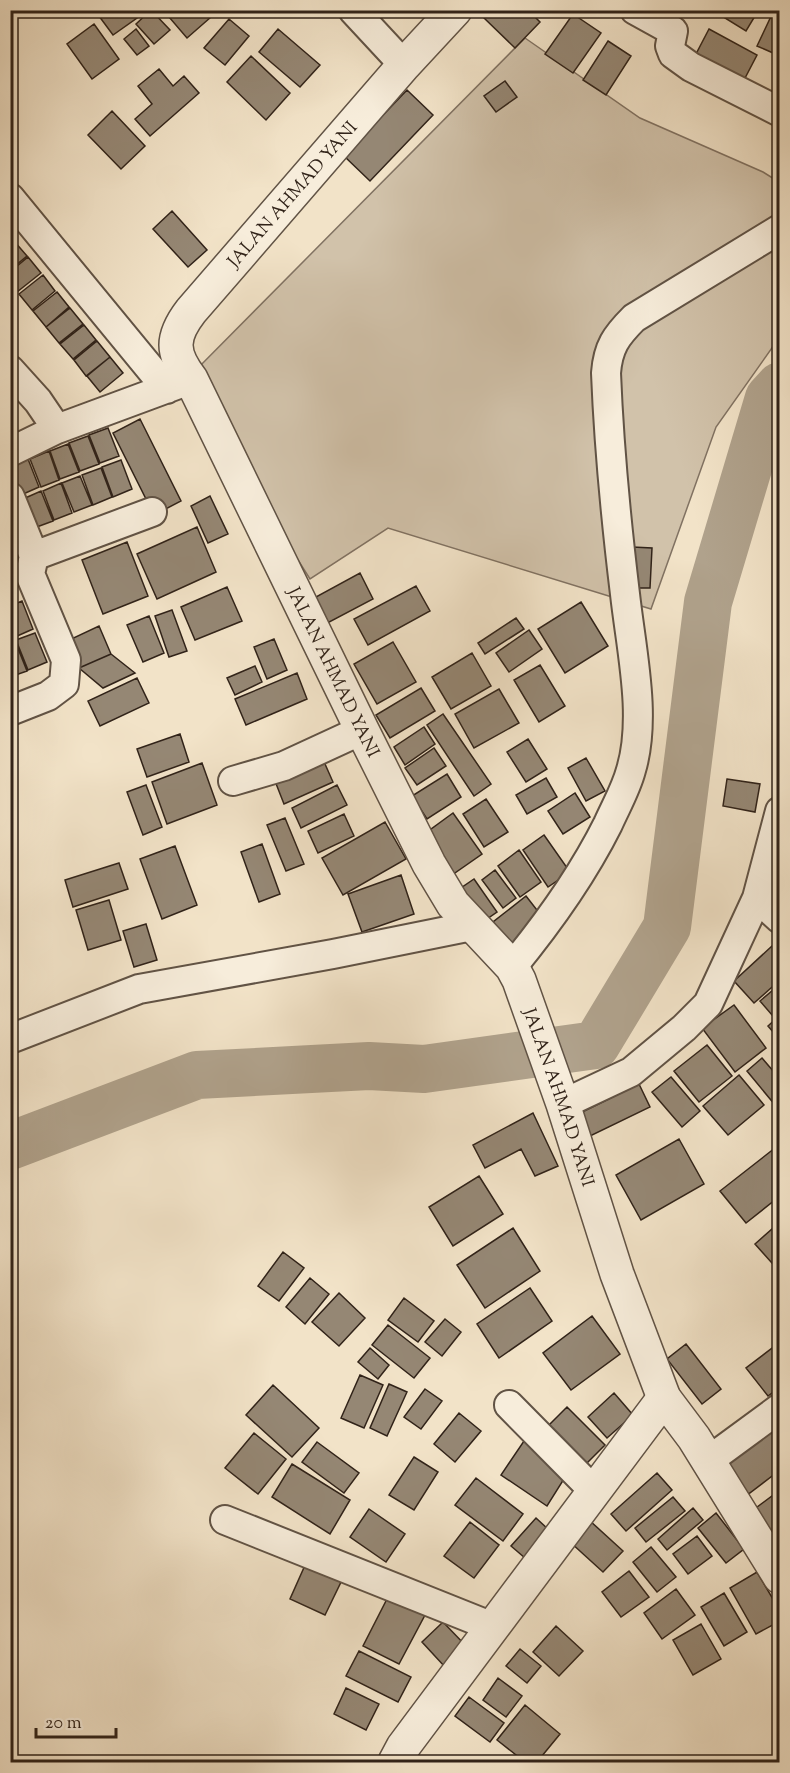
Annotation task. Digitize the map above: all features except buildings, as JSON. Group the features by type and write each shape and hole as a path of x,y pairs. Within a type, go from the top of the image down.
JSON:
{"street":[{"path":"353,10 404,65"},
{"name":"JALAN AHMAD YANI","path":"455,10 404,65 184,320 177,337 176,355 181,366 179,384 362,730 429,864 453,904 515,973 559,1092 617,1274 664,1398 694,1438 780,1577"},
{"path":"635,10 680,20 670,46 678,58 691,67 780,112"},
{"path":"10,198 179,384 57,429 10,452"},
{"path":"515,973 588,863 622,795 636,750 639,709 611,473 607,357 620,332 634,318 780,229"},
{"path":"10,370 38,401 57,429"},
{"path":"10,496 25,570 66,660 64,684 48,696 10,711"},
{"path":"25,570 152,512"},
{"path":"233,782 284,766 362,730"},
{"path":"559,1092 631,1072 708,1005 757,898 780,810"},
{"path":"757,898 780,919"},
{"path":"10,1038 139,989 472,926"},
{"path":"395,1762 403,1747 664,1398"},
{"path":"509,1405 593,1490"},
{"path":"708,1461 780,1408"},
{"path":"225,1520 493,1627"}],"shaded area":[{"path":"525,38 640,118 763,172 779,182 779,338 716,427 651,609 388,528 310,579 185,381"}],"waterway":[{"path":"10,1146 197,1075 369,1066 424,1069 596,1045 667,927 708,602 769,398 780,386"}]}
